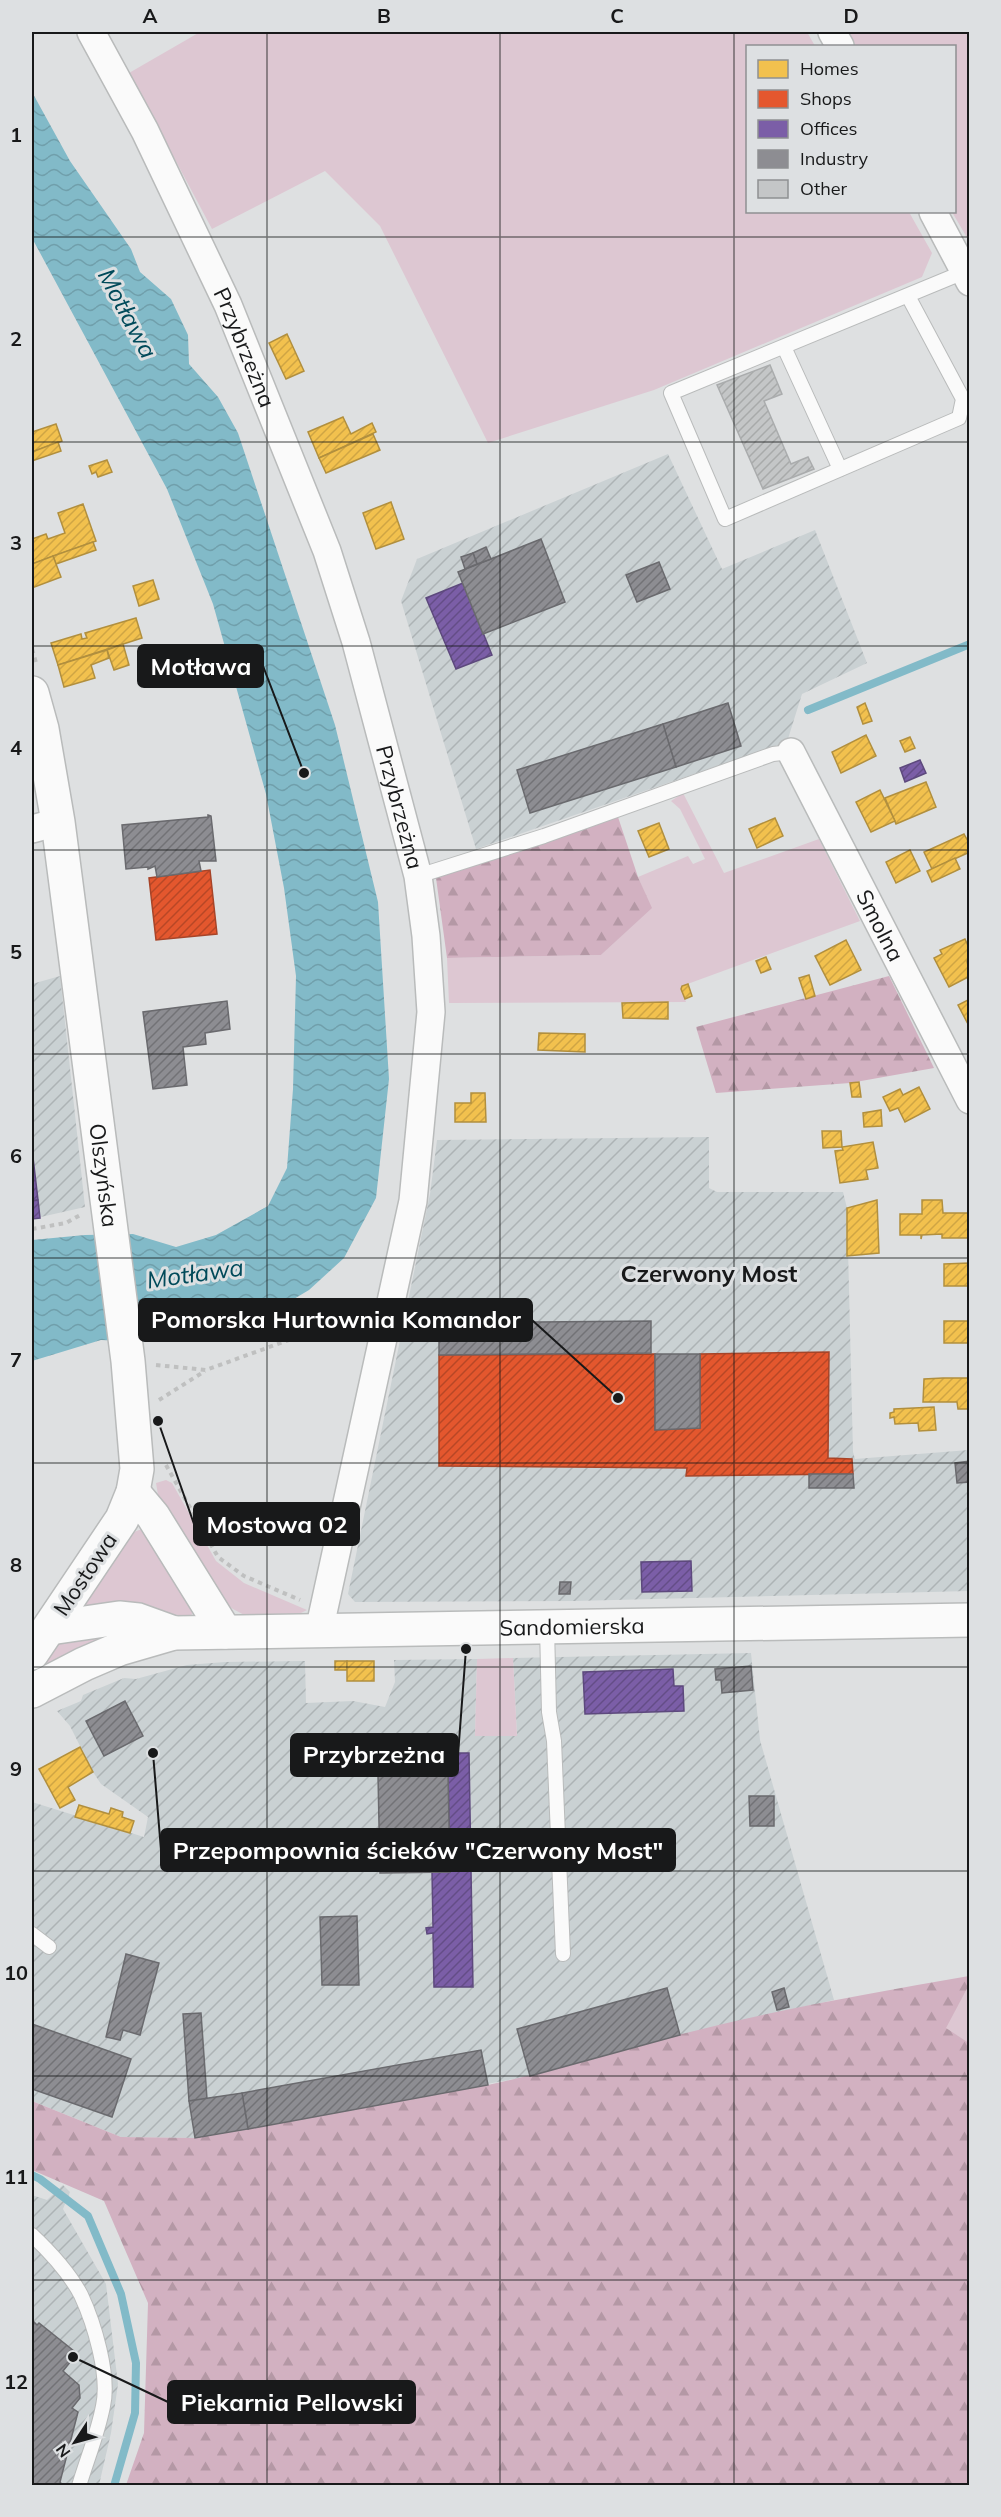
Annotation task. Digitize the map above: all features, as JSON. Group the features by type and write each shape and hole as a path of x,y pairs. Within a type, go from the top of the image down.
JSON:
{"street":[{"name":"Przybrzeżna","path":"91,32 145,131 228,305 327,551 356,642 418,876 426,936 431,1012 413,1202 321,1620"},
{"path":"934,213 967,277"},
{"name":"Olszyńska","path":"32,693 42,729 45,825 107,1215 141,1363 134,1492"},
{"name":"Smolna","path":"791,752 969,1100"},
{"path":"134,1492 153,1516 225,1632"},
{"name":"Mostowa","path":"41,1640 122,1519 134,1492"},
{"name":"Sandomierska","path":"41,1640 119,1617 138,1620 174,1633"},
{"name":"Sandomierska","path":"32,1691 119,1649 174,1633 225,1632 321,1620 547,1627 969,1620"}],"lane":[{"path":"908,296 963,399 959,418 725,519 671,393 908,296 967,277"},
{"path":"784,347 840,469"},
{"path":"418,876 566,828 773,754 791,752"},
{"path":"547,1627 549,1712 554,1741 564,1954"},
{"path":"32,1934 49,1947"},
{"path":"32,2235 55,2257 80,2294 94,2332 103,2368 104,2404 79,2486"}],"path":[{"path":"32,1229 66,1224 83,1214 107,1215"},
{"path":"150,1406 206,1370 331,1326"},
{"path":"141,1363 206,1370"},
{"path":"162,1458 218,1557 244,1576 283,1594 321,1620"}],"shaded area":[{"path":"200,32 807,32 814,45 746,45 746,213 910,213 932,253 922,277 654,390 488,443 380,226 325,171 212,229 129,73"},
{"path":"848,32 969,32 969,241 953,213 956,213 956,45 855,45"},
{"path":"668,454 722,569 815,530 867,663 802,694 787,742 476,849 401,601 417,559"},
{"path":"683,793 724,873 819,839 860,921 682,986 686,1002 449,1003 447,958 601,955 651,908 638,877 688,856 693,864 705,859 680,809 671,801"},
{"path":"60,976 85,1207 32,1219 32,984"},
{"path":"709,1137 709,1188 717,1192 843,1192 847,1208 855,1459 969,1450 969,1591 574,1601 355,1602 348,1594 430,1194 437,1140"},
{"path":"166,1480 172,1483 216,1561 244,1583 307,1610 295,1616 250,1618 217,1597 169,1520 158,1495 156,1483"},
{"path":"146,1530 194,1607 191,1617 126,1607 79,1609 132,1533"},
{"path":"127,1627 32,1674 35,1662 54,1643"},
{"path":"751,1653 760,1740 834,2000 680,2035 530,2076 195,2138 121,2137 32,2101 32,1802 144,1837 148,1817 101,1784 70,1726 57,1711 81,1701 83,1695 124,1678 136,1679 187,1665 305,1661 306,1703 353,1701 385,1707 395,1682 394,1660 477,1659 475,1736 517,1736 513,1658"},
{"path":"513,1658 517,1736 475,1736 477,1659"},
{"path":"969,1985 969,2043 945,2028"},
{"path":"63,2185 70,2192 63,2209 106,2284 118,2384 111,2433 99,2485 32,2485 32,2195 47,2200"}],"green space":[{"path":"618,817 638,877 652,908 601,955 447,958 436,878"},
{"path":"889,976 934,1068 850,1083 716,1093 696,1027"},
{"path":"969,1976 969,1985 946,2028 969,2043 969,2485 126,2485 144,2433 148,2303 104,2201 32,2170 32,2101 121,2137 195,2138 488,2085 750,2018"}],"water":[{"path":"32,92 70,161 131,249 140,272 171,299 188,335 189,364 218,397 238,433 335,725 378,902 389,1079 376,1198 344,1258 309,1290 247,1327 146,1342 101,1340 32,1361 32,1240 85,1235 133,1234 176,1247 216,1235 268,1206 287,1168 293,1089 296,976 284,888 266,794 213,604 167,489 32,238"}],"building: Homes":[{"path":"287,334 304,371 286,379 269,343"},
{"path":"343,417 351,434 372,423 376,432 319,458 308,432"},
{"path":"56,424 62,441 32,452 32,432"},
{"path":"373,434 380,450 326,473 319,458"},
{"path":"58,442 61,451 32,461 32,452"},
{"path":"107,460 112,472 98,477 96,472 92,474 89,466"},
{"path":"391,502 404,539 376,549 363,513"},
{"path":"83,504 96,541 32,564 32,539 46,534 48,539 65,533 58,513"},
{"path":"93,542 96,550 56,564 53,556"},
{"path":"53,556 61,577 32,588 32,564"},
{"path":"153,580 159,599 139,606 133,586"},
{"path":"136,618 142,638 58,665 51,643 81,634 82,639 87,638 85,633"},
{"path":"123,644 129,665 114,670 107,650"},
{"path":"107,650 109,658 91,665 95,678 64,687 58,665"},
{"path":"865,703 872,721 863,724 857,707"},
{"path":"866,735 876,756 841,773 832,752"},
{"path":"910,737 915,748 905,752 900,741"},
{"path":"926,782 936,807 896,824 885,798"},
{"path":"880,790 895,821 871,832 856,802"},
{"path":"775,818 783,836 757,848 749,829"},
{"path":"659,823 669,849 649,857 638,831"},
{"path":"964,834 970,845 970,852 932,869 924,852"},
{"path":"910,850 920,871 896,883 886,862"},
{"path":"955,858 960,869 932,882 927,871"},
{"path":"965,939 970,950 970,960 967,961 970,976 949,987 934,958 942,954 940,950"},
{"path":"846,940 861,970 830,985 815,956"},
{"path":"766,957 771,969 761,973 756,961"},
{"path":"809,975 815,996 806,999 799,978"},
{"path":"688,984 692,996 685,999 681,989 682,986"},
{"path":"970,999 970,1028 958,1005"},
{"path":"668,1002 668,1019 623,1018 622,1003"},
{"path":"539,1033 585,1034 585,1052 538,1050"},
{"path":"859,1082 861,1097 852,1097 850,1083"},
{"path":"919,1087 930,1109 905,1122 898,1108 890,1111 883,1097 900,1089 903,1095"},
{"path":"471,1093 485,1093 486,1122 455,1122 455,1103 471,1103"},
{"path":"881,1110 882,1126 864,1127 863,1113"},
{"path":"822,1131 841,1131 842,1147 823,1148"},
{"path":"873,1142 878,1168 866,1170 868,1179 840,1183 835,1151 843,1150 842,1147"},
{"path":"877,1200 879,1253 847,1256 847,1208"},
{"path":"922,1200 942,1200 943,1213 970,1213 970,1238 942,1238 942,1234 922,1235 921,1239 921,1235 900,1235 900,1214 922,1214"},
{"path":"969,1263 969,1286 944,1286 944,1264"},
{"path":"944,1321 970,1321 970,1343 944,1343"},
{"path":"970,1378 970,1409 958,1409 957,1402 923,1402 924,1379"},
{"path":"934,1407 936,1430 919,1431 918,1423 895,1424 894,1417 890,1418 890,1413 894,1412 894,1409"},
{"path":"335,1661 347,1661 347,1670 335,1670"},
{"path":"347,1661 374,1661 374,1681 347,1681"},
{"path":"80,1747 93,1772 68,1787 75,1800 60,1808 39,1769"},
{"path":"79,1805 109,1814 111,1808 123,1812 122,1817 134,1821 130,1833 75,1817"}],"building: Shops":[{"path":"210,870 217,934 156,940 149,878"},
{"path":"829,1352 828,1458 852,1459 853,1474 686,1476 687,1468 439,1466 439,1355 655,1354 655,1430 700,1428 700,1354"}],"building: Offices":[{"path":"463,583 492,655 456,669 426,598"},
{"path":"920,760 926,773 905,782 900,768"},
{"path":"32,1149 38,1200 32,1201"},
{"path":"38,1200 40,1218 32,1219 32,1201"},
{"path":"691,1561 692,1591 642,1592 641,1562"},
{"path":"673,1669 674,1686 683,1686 684,1711 585,1714 583,1672"},
{"path":"430,1753 469,1753 473,1987 434,1987 433,1933 427,1934 426,1928 433,1927 432,1872 450,1872 448,1774 431,1774"}],"building: Industry":[{"path":"541,539 565,602 483,634 458,572"},
{"path":"486,547 491,559 477,564 473,553"},
{"path":"473,553 477,564 465,569 461,557"},
{"path":"659,562 670,589 637,602 626,575"},
{"path":"728,703 741,746 676,767 663,724"},
{"path":"663,724 676,767 530,813 517,770"},
{"path":"208,815 211,816 216,861 199,861 201,871 157,877 155,866 148,869 148,867 126,869 122,825 208,817"},
{"path":"227,1001 230,1029 205,1033 206,1044 183,1047 187,1085 153,1089 143,1012"},
{"path":"651,1321 651,1353 439,1355 439,1323"},
{"path":"655,1354 700,1354 700,1428 655,1430"},
{"path":"970,1461 970,1482 957,1483 955,1463"},
{"path":"809,1474 853,1474 854,1488 809,1488"},
{"path":"560,1582 571,1582 570,1594 559,1594"},
{"path":"751,1666 753,1690 722,1693 721,1680 716,1680 715,1669"},
{"path":"125,1701 143,1736 104,1756 86,1721"},
{"path":"448,1774 450,1872 380,1873 378,1775"},
{"path":"749,1796 774,1796 774,1826 750,1826"},
{"path":"357,1916 359,1985 322,1985 320,1917"},
{"path":"126,1954 159,1963 140,2035 123,2030 120,2040 106,2037"},
{"path":"667,1988 680,2035 530,2076 517,2029"},
{"path":"784,1988 789,2007 777,2010 772,1992"},
{"path":"201,2013 207,2099 189,2101 183,2014"},
{"path":"32,2024 131,2059 112,2117 32,2089"},
{"path":"481,2050 488,2085 248,2129 242,2093"},
{"path":"242,2093 248,2129 195,2138 189,2101"},
{"path":"32,2320 74,2351 72,2353 75,2356 63,2371 79,2385 80,2398 72,2408 78,2412 60,2482 63,2486 32,2486"}],"building: Other":[{"path":"770,365 782,394 764,401 791,464 808,457 814,469 763,489 717,385"}],"waterway":[{"path":"808,710 970,644"},
{"path":"32,2175 88,2216 121,2294 136,2363 135,2413 114,2486"}],"place":[{"name":"Motława","path":"304,773"},
{"name":"Pomorska Hurtownia Komandor","path":"618,1398"},
{"name":"Mostowa 02","path":"158,1421"},
{"name":"Przybrzeżna","path":"466,1649"},
{"name":"Przepompownia ścieków \"Czerwony Most\"","path":"153,1753"},
{"name":"Piekarnia Pellowski","path":"73,2357"}],"district":[{"name":"Czerwony Most","path":"709,1273"}]}
